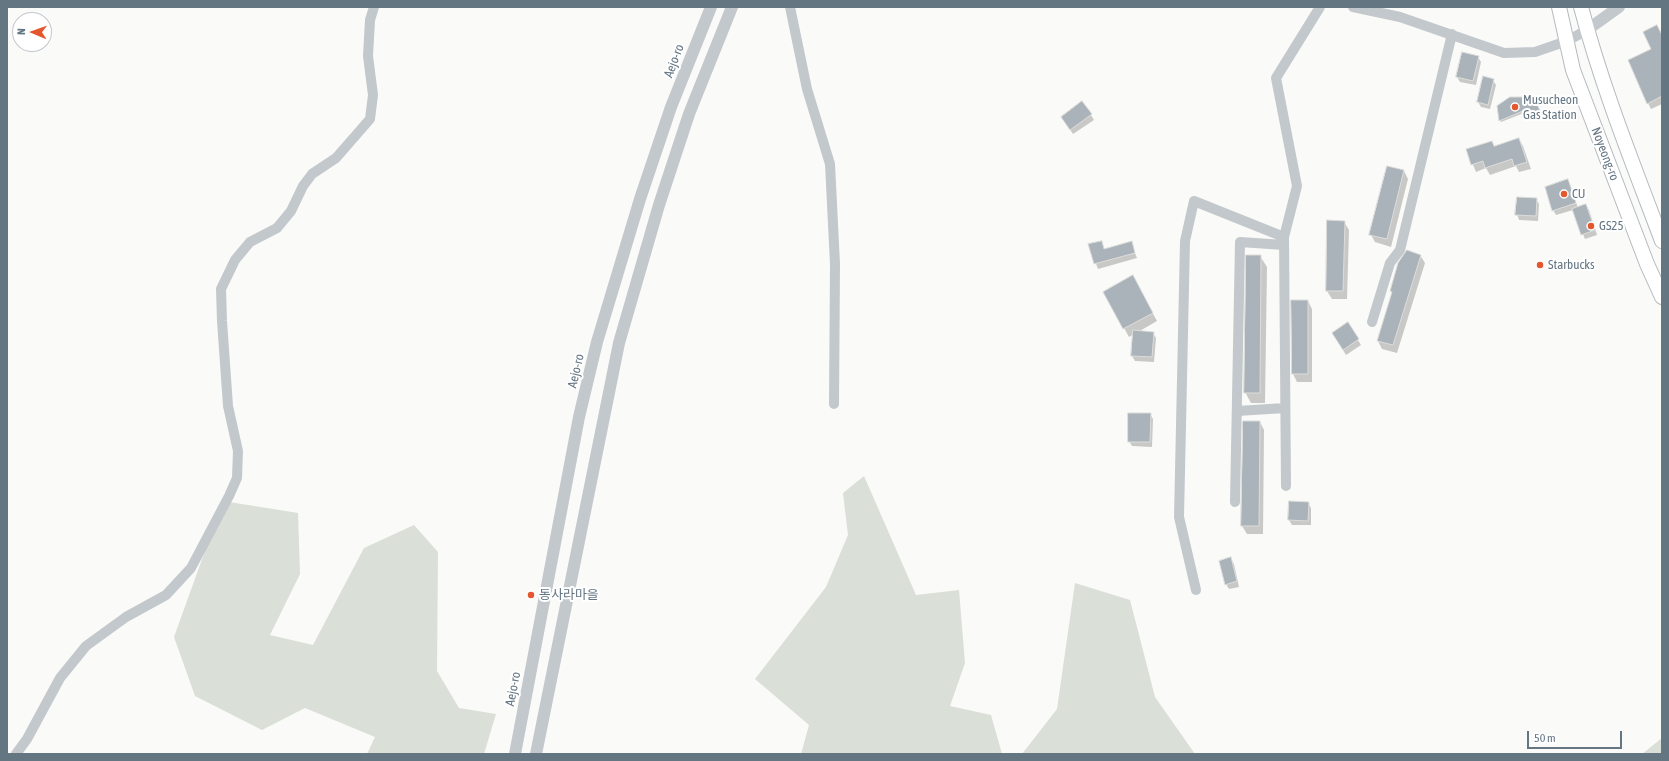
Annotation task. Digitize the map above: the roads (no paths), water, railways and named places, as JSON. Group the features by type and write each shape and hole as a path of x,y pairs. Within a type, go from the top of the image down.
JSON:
{"main road":[{"name":"Noyeong-ro","path":"1559,7 1574,70 1647,264 1662,297"},
{"name":"Noyeong-ro","path":"1581,7 1587,30 1631,160 1662,241"}],"street":[{"path":"16,754 27,739 60,678 86,646 126,617 166,595 191,568 229,496 237,478 238,451 228,406 221,289 235,260 250,242 277,228 291,211 303,186 312,174 336,158 370,119 373,95 368,56 370,20 374,7"},
{"name":"Aejo-ro","path":"515,754 579,417 597,342 640,199 671,107 710,7"},
{"path":"536,754 619,343 661,197 689,114 732,7"},
{"path":"790,7 807,90 830,164 835,264 834,404"},
{"path":"1286,486 1284,241 1298,186 1276,78 1320,7"},
{"path":"1353,7 1400,17 1504,53 1535,52 1567,41 1587,30 1619,7"},
{"path":"1372,322 1390,263 1400,250 1452,34"},
{"path":"1196,590 1179,517 1185,241 1194,201 1284,241"},
{"path":"1235,502 1240,242 1284,241"},
{"path":"1237,411 1285,408"}],"place":[{"name":"Musucheon Gas Station","path":"1515,107"},
{"name":"CU","path":"1564,194"},
{"name":"GS25","path":"1591,226"},
{"name":"Starbucks","path":"1540,265"},
{"name":"동사라마을","path":"531,595"}]}
